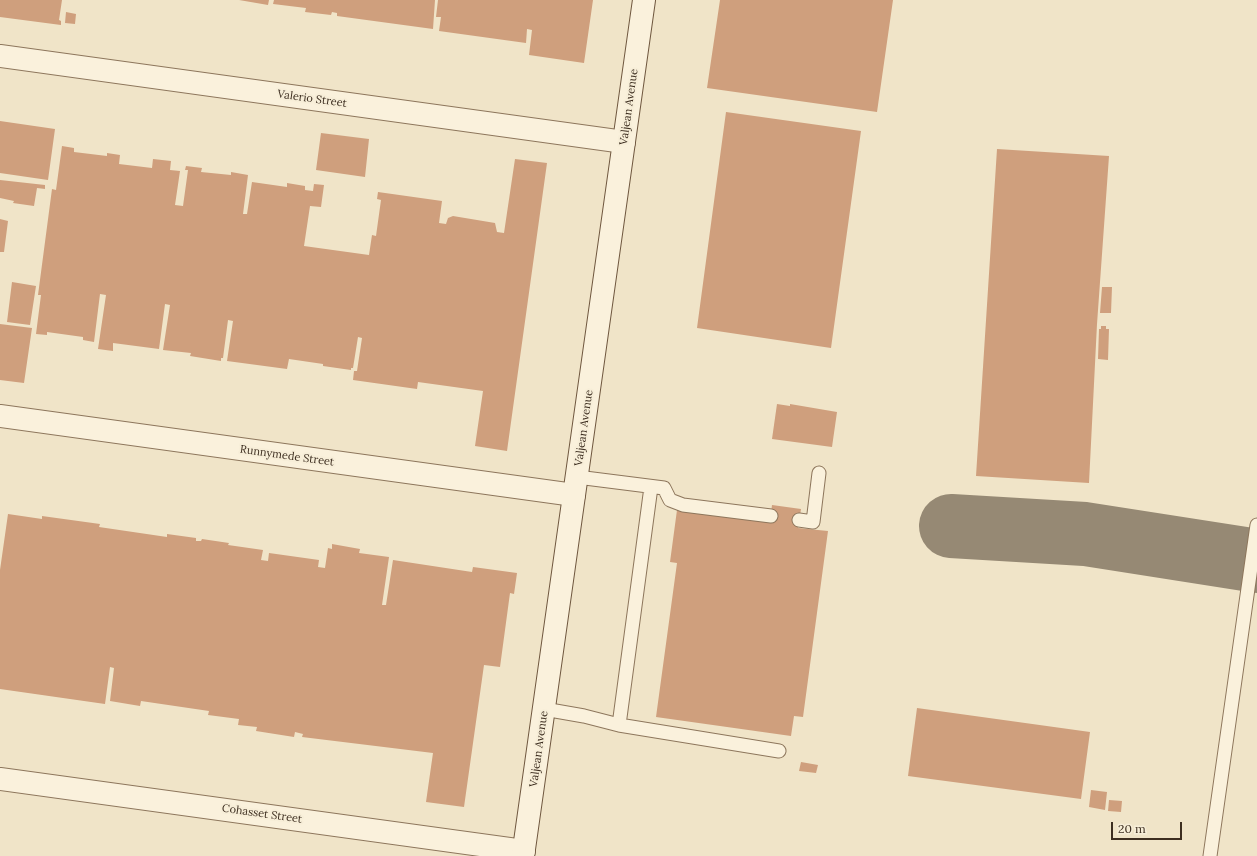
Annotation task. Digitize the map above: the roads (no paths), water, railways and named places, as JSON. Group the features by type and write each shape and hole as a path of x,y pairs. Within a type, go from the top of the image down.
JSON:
{"street":[{"name":"Valjean Avenue","path":"524,853 644,0"},
{"name":"Valerio Street","path":"0,56 624,142"},
{"name":"Runnymede Street","path":"0,416 576,486"},
{"name":"Cohasset Street","path":"0,779 524,853"}],"lane":[{"path":"799,520 813,522 820,473"},
{"path":"576,486 651,486 664,488 670,500 683,505 771,516"},
{"path":"619,725 651,486"},
{"path":"1210,856 1257,525"},
{"path":"544,709 584,716 619,725 779,751"}]}
